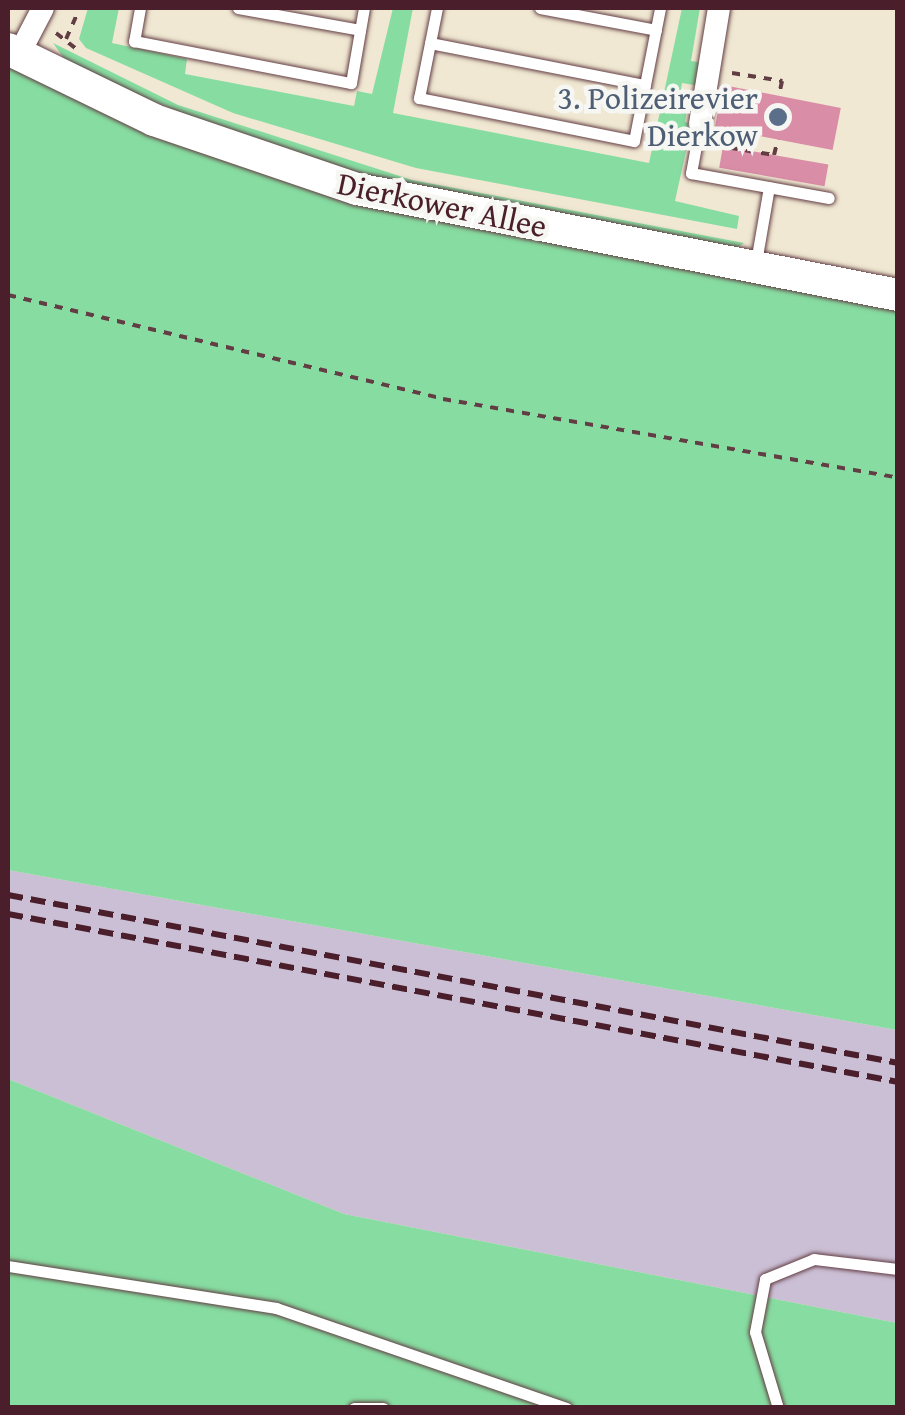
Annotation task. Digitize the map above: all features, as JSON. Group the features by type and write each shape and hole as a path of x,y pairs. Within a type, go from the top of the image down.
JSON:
{"main road":[{"name":"Dierkower Allee","path":"13,52 154,120 304,174 412,201 898,295"}],"street":[{"path":"703,134 720,8"},
{"path":"13,52 40,15"}],"lane":[{"path":"140,8 134,41 351,83 364,8"},
{"path":"238,8 360,30"},
{"path":"437,8 419,98 634,141 660,8"},
{"path":"540,8 656,30"},
{"path":"430,42 645,85"},
{"path":"703,134 690,173 829,198"},
{"path":"755,268 769,187"},
{"path":"778,1408 755,1332 766,1279 814,1259 898,1268"},
{"path":"8,1266 276,1308 566,1408"},
{"path":"354,1408 382,1408"}],"path":[{"path":"66,38 80,8"},
{"path":"40,15 88,60"},
{"path":"720,71 782,81 779,95"},
{"path":"703,134 774,155 778,139"},
{"path":"8,295 443,399 898,478"}],"shaded area":[{"path":"8,870 897,1030 897,1323 344,1214 8,1079"}],"green space":[{"path":"88,8 119,8 112,43 187,59 185,74 354,106 357,91 372,94 393,8 413,8 393,113 649,163 682,8 700,8 691,61 705,63 699,86 682,83 680,96 689,99 685,122 692,124 675,201 739,216 737,229 416,168 233,113 86,48 79,39"},
{"path":"53,43 178,105 412,180 744,243 734,250 408,188 276,151 71,68"},
{"path":"8,64 136,128 897,305 897,1030 8,870"},
{"path":"8,1079 344,1214 897,1323 897,1407 8,1407"}],"building":[{"name":"3. Polizeirevier Dierkow","path":"723,85 841,108 833,150 715,127"},
{"path":"723,146 828,165 825,186 719,168"}],"railway":[{"path":"8,895 898,1063"},
{"path":"8,914 898,1082"}],"place":[{"name":"3. Polizeirevier Dierkow","path":"778,117"}]}
